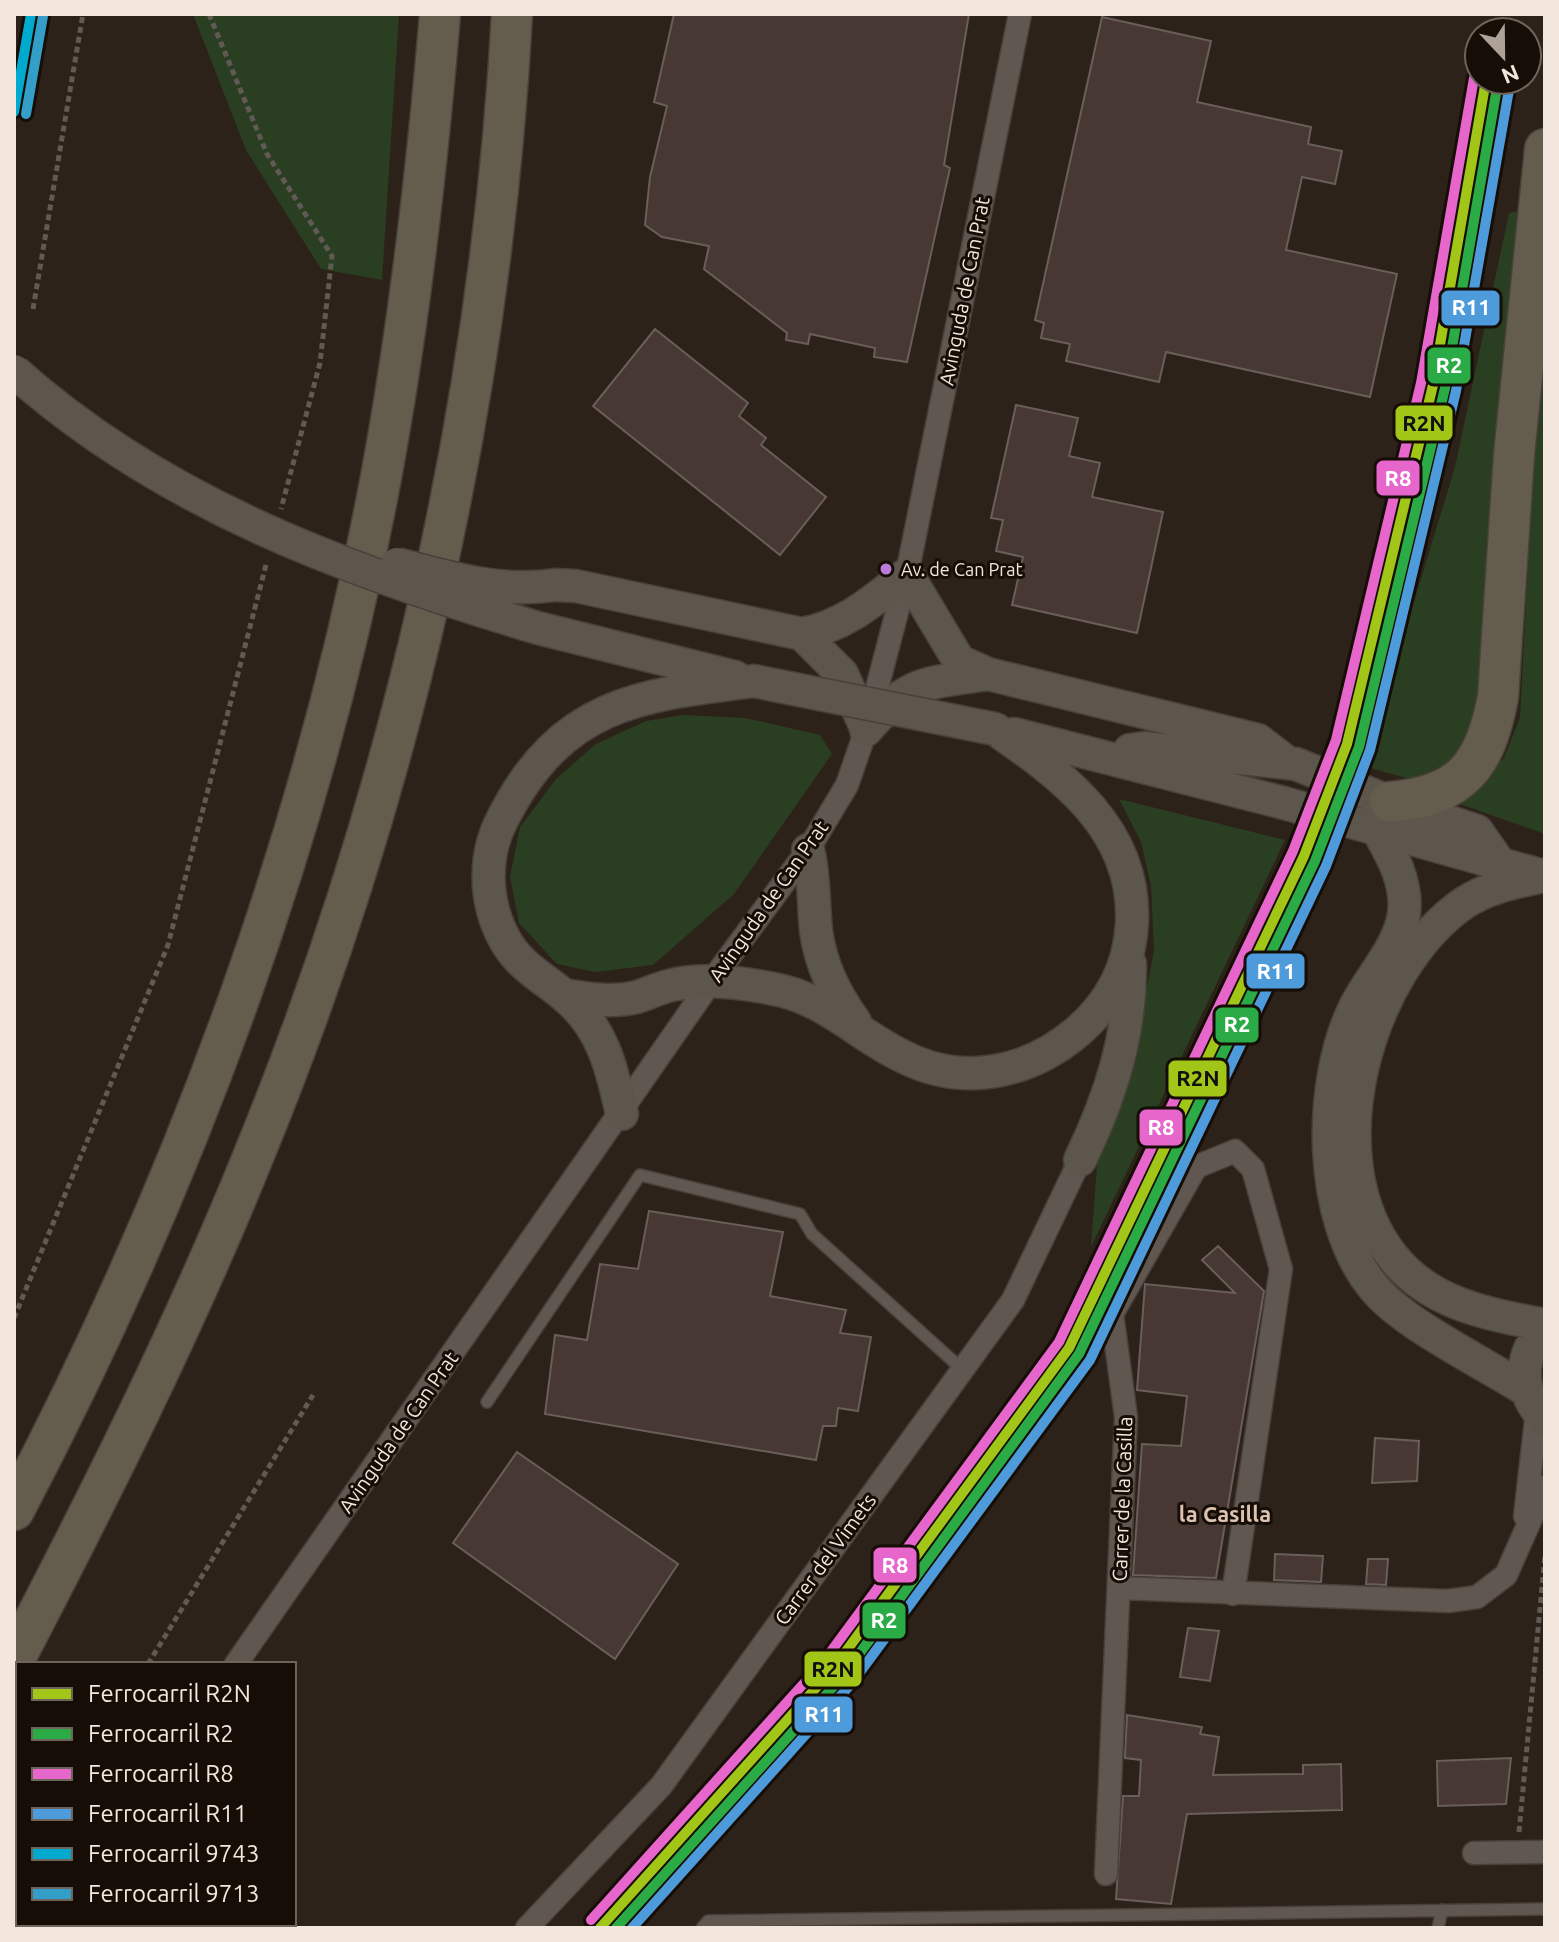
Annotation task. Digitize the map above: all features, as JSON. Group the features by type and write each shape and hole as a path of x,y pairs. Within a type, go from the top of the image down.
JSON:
{"highway":[{"path":"14,1510 133,1265 211,1078 307,784 350,618 387,446 426,185 440,14"},
{"path":"14,1660 125,1448 198,1289 266,1123 319,979 360,852 409,680 444,524 476,346 495,206 512,14"},
{"path":"1367,810 1447,789 1466,775 1491,735 1498,697 1514,455 1545,149"}],"street":[{"name":"Avinguda de Can Prat","path":"237,1662 622,1114 710,983 808,850 847,785 866,730 907,574 1020,14"},
{"path":"14,371 103,439 183,491 309,552 407,588 538,628 754,681 995,729 1284,803 1367,810 1477,831 1498,861 1544,876"},
{"path":"309,552 371,557 486,587 524,589 576,586 802,634 826,630 851,617 907,574 959,661 988,674 1258,740 1367,810 1400,877 1404,917 1393,943 1355,1007 1337,1057 1330,1104 1328,1152 1332,1187 1347,1238 1374,1288 1402,1315 1536,1407"},
{"path":"802,634 842,674 856,700 866,730"},
{"path":"866,730 892,700 921,684 988,674"},
{"path":"622,1114 612,1068 602,1042 586,1016 565,995 522,963 505,941 488,888 493,837 523,781 546,752 571,730 603,714 668,692 754,681"},
{"path":"995,729 1048,766 1083,796 1104,823 1128,878 1132,911 1130,993 1111,1093 1080,1160"},
{"path":"1099,754 1144,748 1290,762"},
{"path":"808,850 816,882 820,954 838,998 859,1028"},
{"path":"1521,1541 1536,1407 1525,1361 1545,1326 1448,1301 1421,1283 1394,1258 1363,1201 1353,1121 1362,1064 1394,985 1420,947 1438,924 1484,892 1544,876"},
{"path":"565,995 617,1000 680,983 710,983 794,993 813,1000 902,1056 926,1066 978,1072 1002,1071 1031,1063 1058,1048 1087,1024 1109,996 1130,953"},
{"name":"Carrer de la Casilla","path":"1106,1874 1126,1417 1112,1314 1196,1167 1235,1151 1253,1169 1281,1269 1233,1594"},
{"name":"Carrer del Vimets","path":"527,1928 661,1786 963,1370 1013,1300 1080,1160"},
{"path":"1119,1588 1448,1601 1477,1597 1506,1575 1545,1487"},
{"path":"1474,1853 1545,1852"}],"lane":[{"path":"487,1402 640,1175 800,1214 812,1234 963,1370"},
{"path":"702,1928 708,1921 1545,1909"},
{"path":"1438,1928 1442,1910"}],"path":[{"path":"33,309 83,14"},
{"path":"209,14 267,154 332,256 320,363 280,510"},
{"path":"14,1318 168,945 268,555"},
{"path":"149,1662 313,1395"},
{"path":"1519,1852 1545,1555"}],"green space":[{"path":"193,14 399,14 382,280 321,269 246,150"},
{"path":"1519,211 1475,724 1455,760 1413,780 1364,766 1455,467 1509,213"},
{"path":"1545,319 1545,834 1454,802 1504,758 1520,717"},
{"path":"683,715 745,718 820,735 832,754 734,894 653,965 595,972 557,964 519,923 510,877 520,827 556,779 596,744 646,721"},
{"path":"1119,799 1285,840 1091,1247 1097,1165 1133,1063 1154,950 1151,885 1141,842"}],"building":[{"path":"674,14 969,14 944,165 950,168 907,362 874,357 875,348 810,334 808,344 786,340 787,333 704,269 709,246 662,237 645,225 650,177 667,106 654,102"},
{"path":"1102,17 1211,41 1197,102 1311,127 1308,144 1342,151 1335,184 1302,177 1286,250 1397,274 1370,397 1166,352 1159,382 1066,361 1070,344 1041,338 1044,323 1035,320"},
{"path":"655,329 748,403 739,416 766,438 761,445 826,497 780,555 593,406"},
{"path":"1016,405 1078,418 1069,456 1100,463 1092,497 1163,512 1137,633 1012,605 1023,557 996,551 1003,520 991,518"},
{"path":"649,1211 783,1232 770,1296 846,1310 840,1333 871,1337 858,1411 838,1408 836,1426 823,1426 816,1460 545,1414 555,1335 587,1340 600,1264 638,1269"},
{"path":"1218,1246 1264,1291 1216,1578 1133,1575 1142,1444 1181,1446 1187,1396 1137,1390 1145,1284 1235,1293 1202,1260"},
{"path":"1375,1438 1419,1441 1417,1481 1372,1483"},
{"path":"517,1452 678,1564 615,1659 453,1543"},
{"path":"1275,1554 1323,1556 1321,1582 1274,1580"},
{"path":"1368,1559 1388,1559 1386,1585 1366,1584"},
{"path":"1188,1628 1219,1631 1210,1681 1180,1677"},
{"path":"1127,1715 1202,1727 1200,1734 1219,1737 1213,1775 1303,1774 1303,1765 1341,1764 1342,1810 1187,1814 1171,1904 1116,1899 1123,1796 1139,1796 1141,1760 1125,1758"},
{"path":"1511,1758 1506,1804 1438,1806 1437,1761"}],"rail line":[{"name":"9743","path":"14,112 31,14"},
{"name":"9713","path":"26,114 43,16"},
{"name":"R8","path":"591,1920 824,1661 1059,1342 1293,851 1336,740 1421,383 1471,96"},
{"name":"R2N","path":"600,1928 833,1669 1069,1348 1304,856 1347,744 1433,385 1483,96"},
{"name":"R2","path":"616,1928 843,1676 1079,1354 1315,861 1359,747 1445,388 1496,96"},
{"name":"R11","path":"632,1928 852,1683 1090,1360 1326,866 1370,750 1456,391 1508,96"}],"place":[{"name":"Av. de Can Prat","path":"886,569"}],"district":[{"name":"la Casilla","path":"1225,1513"}]}
